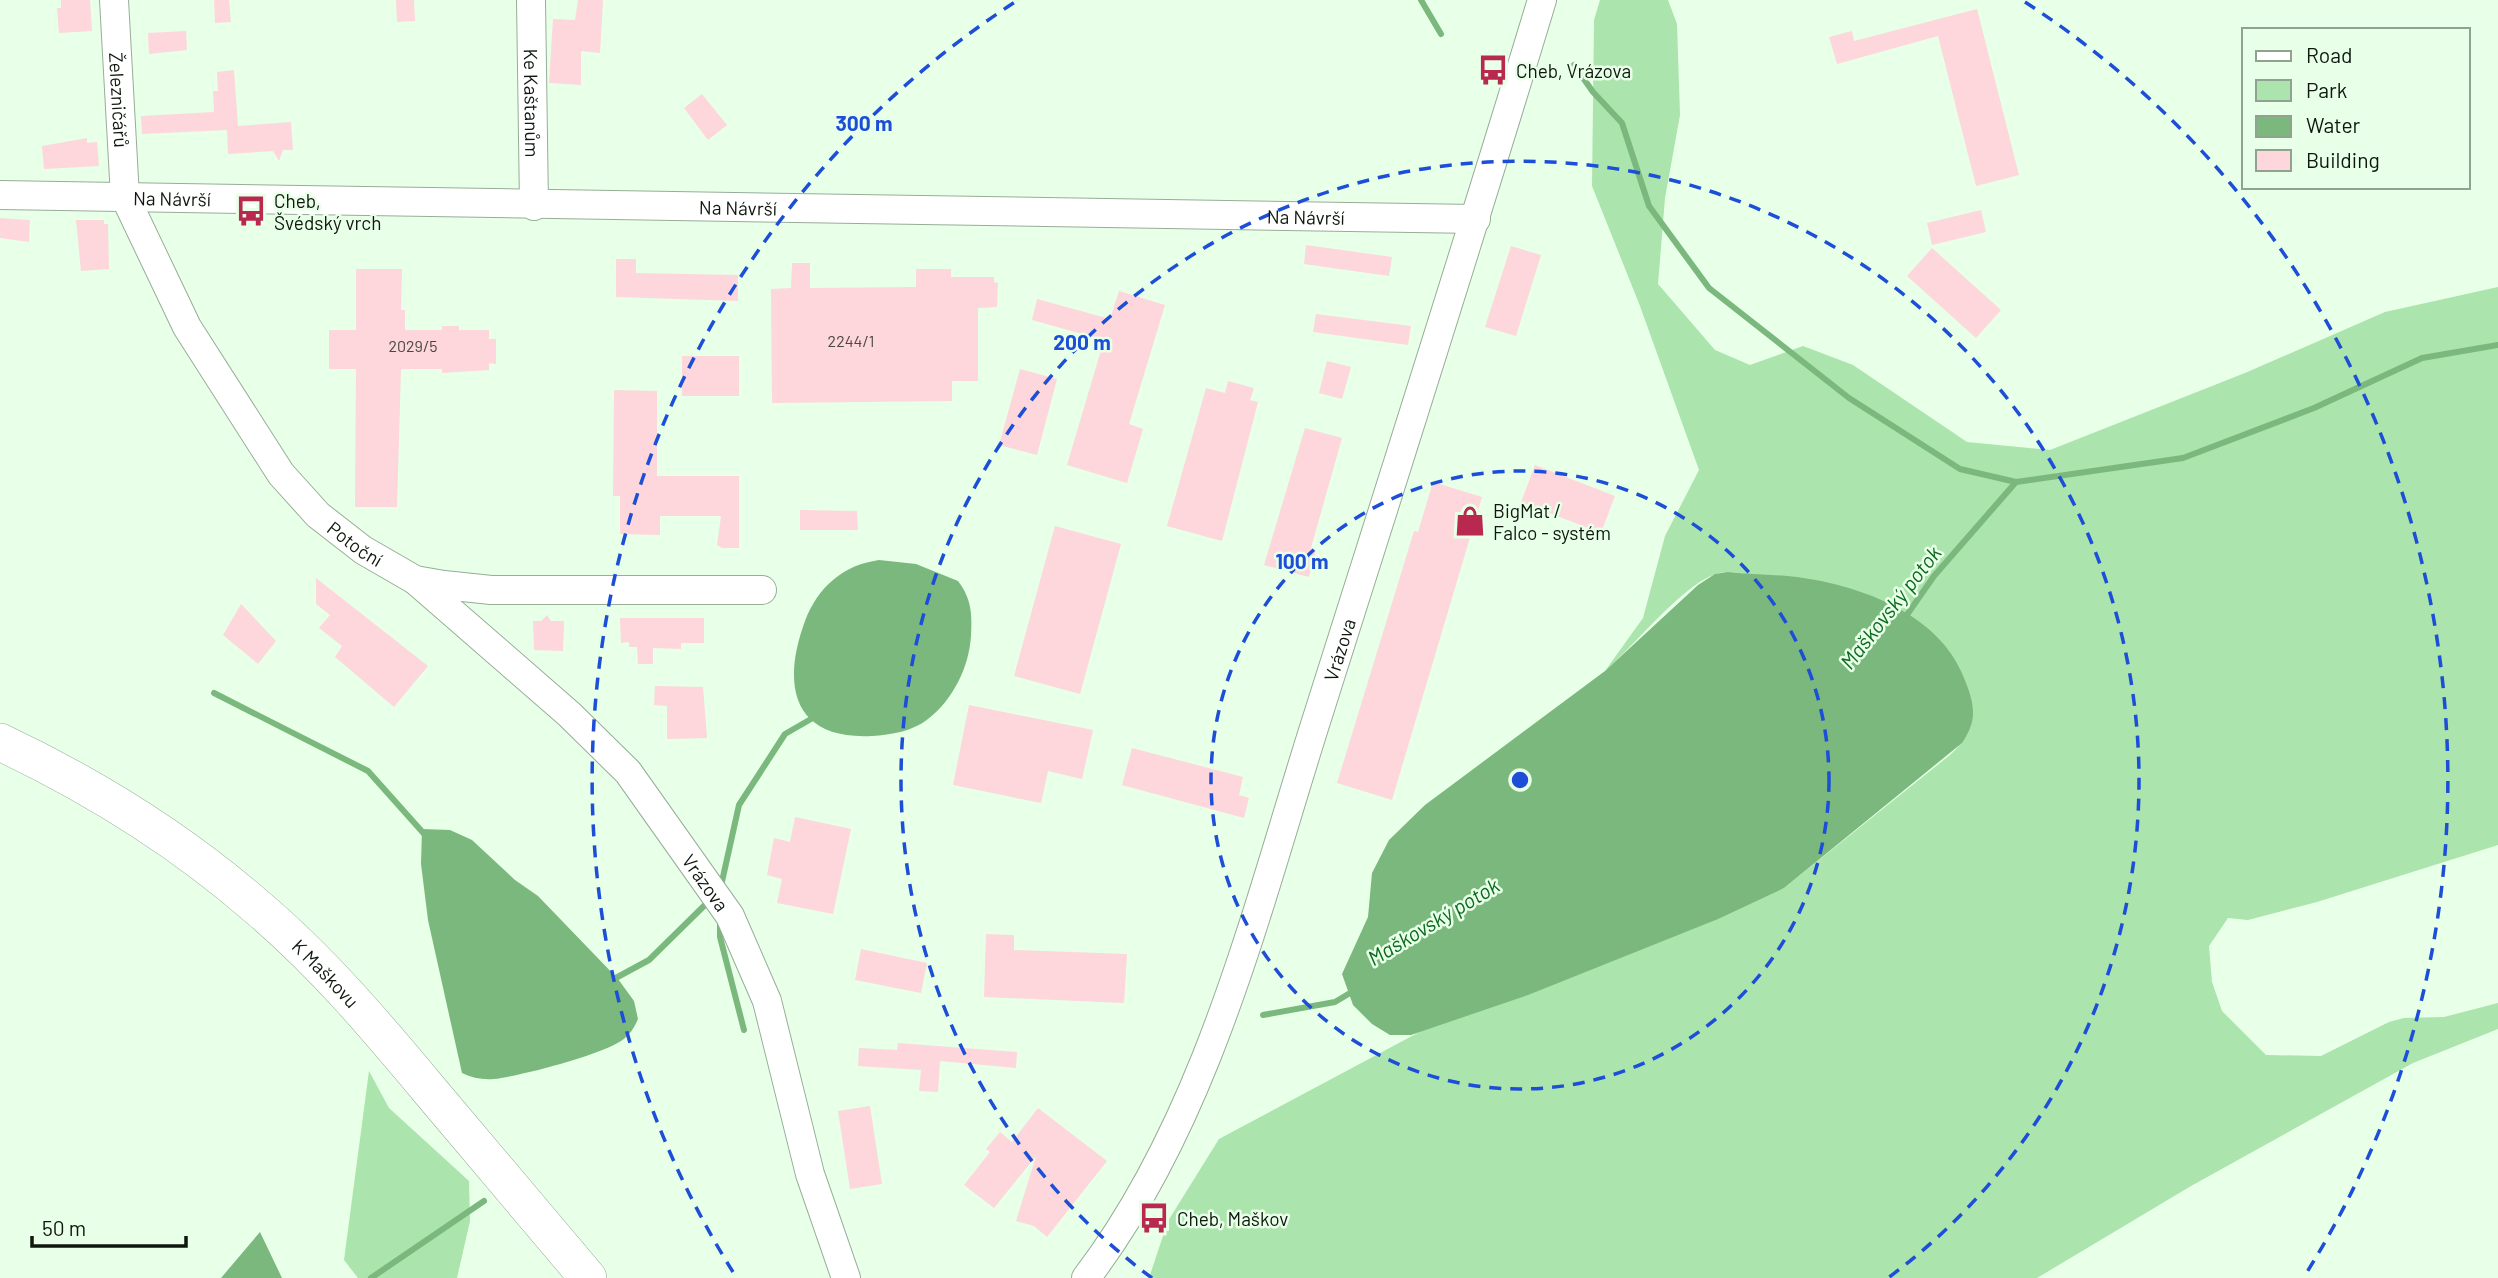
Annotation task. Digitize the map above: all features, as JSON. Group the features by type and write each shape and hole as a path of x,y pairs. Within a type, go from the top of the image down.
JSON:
{"main road":[{"name":"K Maškovu","path":"0,742 92,788 146,821 202,861 259,908 361,1010 587,1278"}],"street":[{"name":"Železničářů","path":"114,0 125,197"},
{"name":"Ke Kaštanům","path":"530,0 534,206"},
{"name":"Vrázova","path":"1086,1278 1142,1195 1183,1109 1235,976 1542,0"},
{"name":"Na Návrší","path":"0,195 534,206 1475,219"},
{"name":"Potoční","path":"125,197 187,327 281,474 318,515 363,550 415,580 491,590 762,590"},
{"name":"Vrázova","path":"415,580 569,714 628,772 730,916 767,1001 810,1174 846,1278"}],"green space":[{"path":"1600,0 1668,0 1677,24 1680,115 1665,198 1658,284 1715,350 1750,365 1803,346 1853,365 1967,442 2050,450 2245,373 2385,312 2498,287 2498,845 2317,902 2248,920 2228,918 2209,946 2212,982 2222,1011 2266,1055 2321,1056 2389,1022 2404,1018 2444,1017 2498,1003 2498,1029 2413,1063 2191,1186 2037,1278 1149,1278 1168,1221 1219,1139 1427,1028 1784,888 1950,755 1968,734 1971,713 1968,694 1956,664 1938,639 1914,619 1886,603 1824,584 1731,572 1713,575 1672,604 1605,671 1643,618 1665,536 1699,470 1640,306 1592,186 1594,20"},
{"path":"369,1071 389,1108 469,1181 470,1221 457,1278 358,1278 344,1260"}],"water":[{"path":"879,560 916,564 958,581 970,607 970,648 952,693 928,719 916,727 894,733 872,736 845,735 825,729 810,719 800,704 795,687 794,667 798,645 810,609 825,588 854,567"},
{"path":"1728,572 1822,581 1873,597 1920,622 1939,639 1955,659 1969,691 1973,714 1970,728 1962,743 1784,888 1718,919 1528,995 1411,1035 1390,1035 1372,1024 1353,1005 1342,974 1368,917 1372,873 1389,840 1425,805 1605,671 1698,585 1715,574"},
{"path":"422,829 450,830 472,840 515,880 538,896 618,979 634,1001 638,1019 627,1036 611,1047 522,1074 486,1079 462,1073 428,920 421,864"},
{"path":"260,1232 282,1278 221,1278"}],"building":[{"path":"61,0 90,0 92,31 59,33 57,8 61,8"},
{"path":"214,0 229,0 231,22 215,23"},
{"path":"396,0 414,0 415,21 397,22"},
{"path":"578,0 603,0 600,53 581,51 581,85 549,83 553,19 575,20"},
{"path":"1977,9 2019,175 1976,186 1938,36 1837,64 1829,37 1852,31 1854,41"},
{"path":"186,31 187,50 149,54 148,33"},
{"path":"234,70 238,126 291,122 293,150 283,150 279,161 273,151 228,154 227,130 142,134 141,116 214,112 213,91 218,91 217,72"},
{"path":"702,94 727,125 708,140 684,108"},
{"path":"87,138 87,143 97,142 99,166 44,169 42,146"},
{"path":"1981,210 1986,232 1932,245 1927,223"},
{"path":"0,218 30,220 29,242 0,238"},
{"path":"76,220 104,220 104,224 108,224 109,269 81,271"},
{"path":"1306,245 1392,257 1389,276 1304,264"},
{"path":"1511,246 1541,255 1516,336 1485,327"},
{"path":"1932,248 2001,310 1976,338 1907,276"},
{"path":"616,259 636,259 636,273 738,275 738,301 616,297"},
{"path":"792,263 810,263 810,288 916,287 916,269 951,269 951,277 994,277 994,282 998,283 997,307 978,308 978,381 952,381 952,401 772,403 771,289 791,288"},
{"path":"356,269 402,269 401,310 405,310 405,330 442,330 442,326 459,326 459,330 489,330 489,339 496,339 496,364 489,363 489,370 442,373 442,369 401,369 397,507 355,507 356,369 329,369 329,330 356,330"},
{"path":"1119,291 1165,305 1129,424 1143,429 1127,483 1067,465 1104,340 1032,320 1037,299 1110,319"},
{"path":"1316,314 1411,326 1408,345 1313,332"},
{"path":"682,356 739,356 739,396 682,396"},
{"path":"1327,361 1351,367 1342,399 1319,393"},
{"path":"1020,369 1057,379 1037,455 999,445"},
{"path":"1228,381 1254,388 1250,400 1258,402 1222,541 1167,526 1206,388 1225,393"},
{"path":"614,390 657,391 657,476 739,476 739,548 722,548 717,545 721,516 660,516 660,535 620,534 620,496 613,496"},
{"path":"1305,428 1342,438 1311,548 1316,550 1309,577 1264,565"},
{"path":"1535,465 1615,496 1601,533 1521,502"},
{"path":"1433,482 1482,497 1392,800 1337,783 1414,531 1418,532"},
{"path":"800,510 857,511 858,530 800,530"},
{"path":"1055,526 1121,544 1080,694 1014,676"},
{"path":"316,578 428,666 394,707 335,657 342,646 319,628 330,615 316,604"},
{"path":"241,604 276,641 258,664 223,635"},
{"path":"547,615 551,621 564,621 563,651 534,650 533,621 541,621"},
{"path":"620,618 704,618 704,643 681,643 681,649 653,648 653,664 638,664 637,647 629,647 629,642 621,643"},
{"path":"655,686 703,687 707,738 667,739 667,706 654,705"},
{"path":"969,705 1093,730 1082,779 1048,771 1041,803 953,785"},
{"path":"1132,748 1243,777 1239,795 1249,798 1244,818 1122,785"},
{"path":"795,817 851,829 833,914 777,903 782,879 767,875 774,838 790,842"},
{"path":"986,934 1014,935 1014,950 1127,954 1124,1003 984,997"},
{"path":"861,949 927,963 921,993 855,980"},
{"path":"898,1043 1017,1052 1016,1068 940,1061 938,1092 919,1091 921,1070 858,1066 859,1048 897,1050"},
{"path":"870,1106 882,1184 850,1189 838,1111"},
{"path":"1038,1108 1107,1161 1047,1237 1034,1226 1016,1221 1036,1156 994,1208 964,1185 990,1152 986,1149 1000,1132 1012,1142"}],"waterway":[{"path":"1421,0 1441,34"},
{"path":"1574,65 1593,92 1622,123 1649,206 1709,288 1849,398 1960,469 2016,482"},
{"name":"Maškovský potok","path":"1904,619 1934,576 2016,482 2183,458 2314,408 2422,358 2498,345"},
{"path":"214,693 368,771 426,836"},
{"path":"721,886 739,805 785,734 811,719"},
{"path":"612,980 649,960 711,899"},
{"path":"720,921 720,937 744,1030"},
{"name":"Maškovský potok","path":"1263,1015 1335,1002 1355,990"},
{"name":"Maškovský potok","path":"371,1278 484,1201"}],"place":[{"name":"Cheb, Vrázova","path":"1493,70"},
{"name":"Cheb, Švédský vrch","path":"251,211"},
{"name":"BigMat / Falco - systém","path":"1470,521"},
{"name":"Cheb, Maškov","path":"1154,1218"}]}
